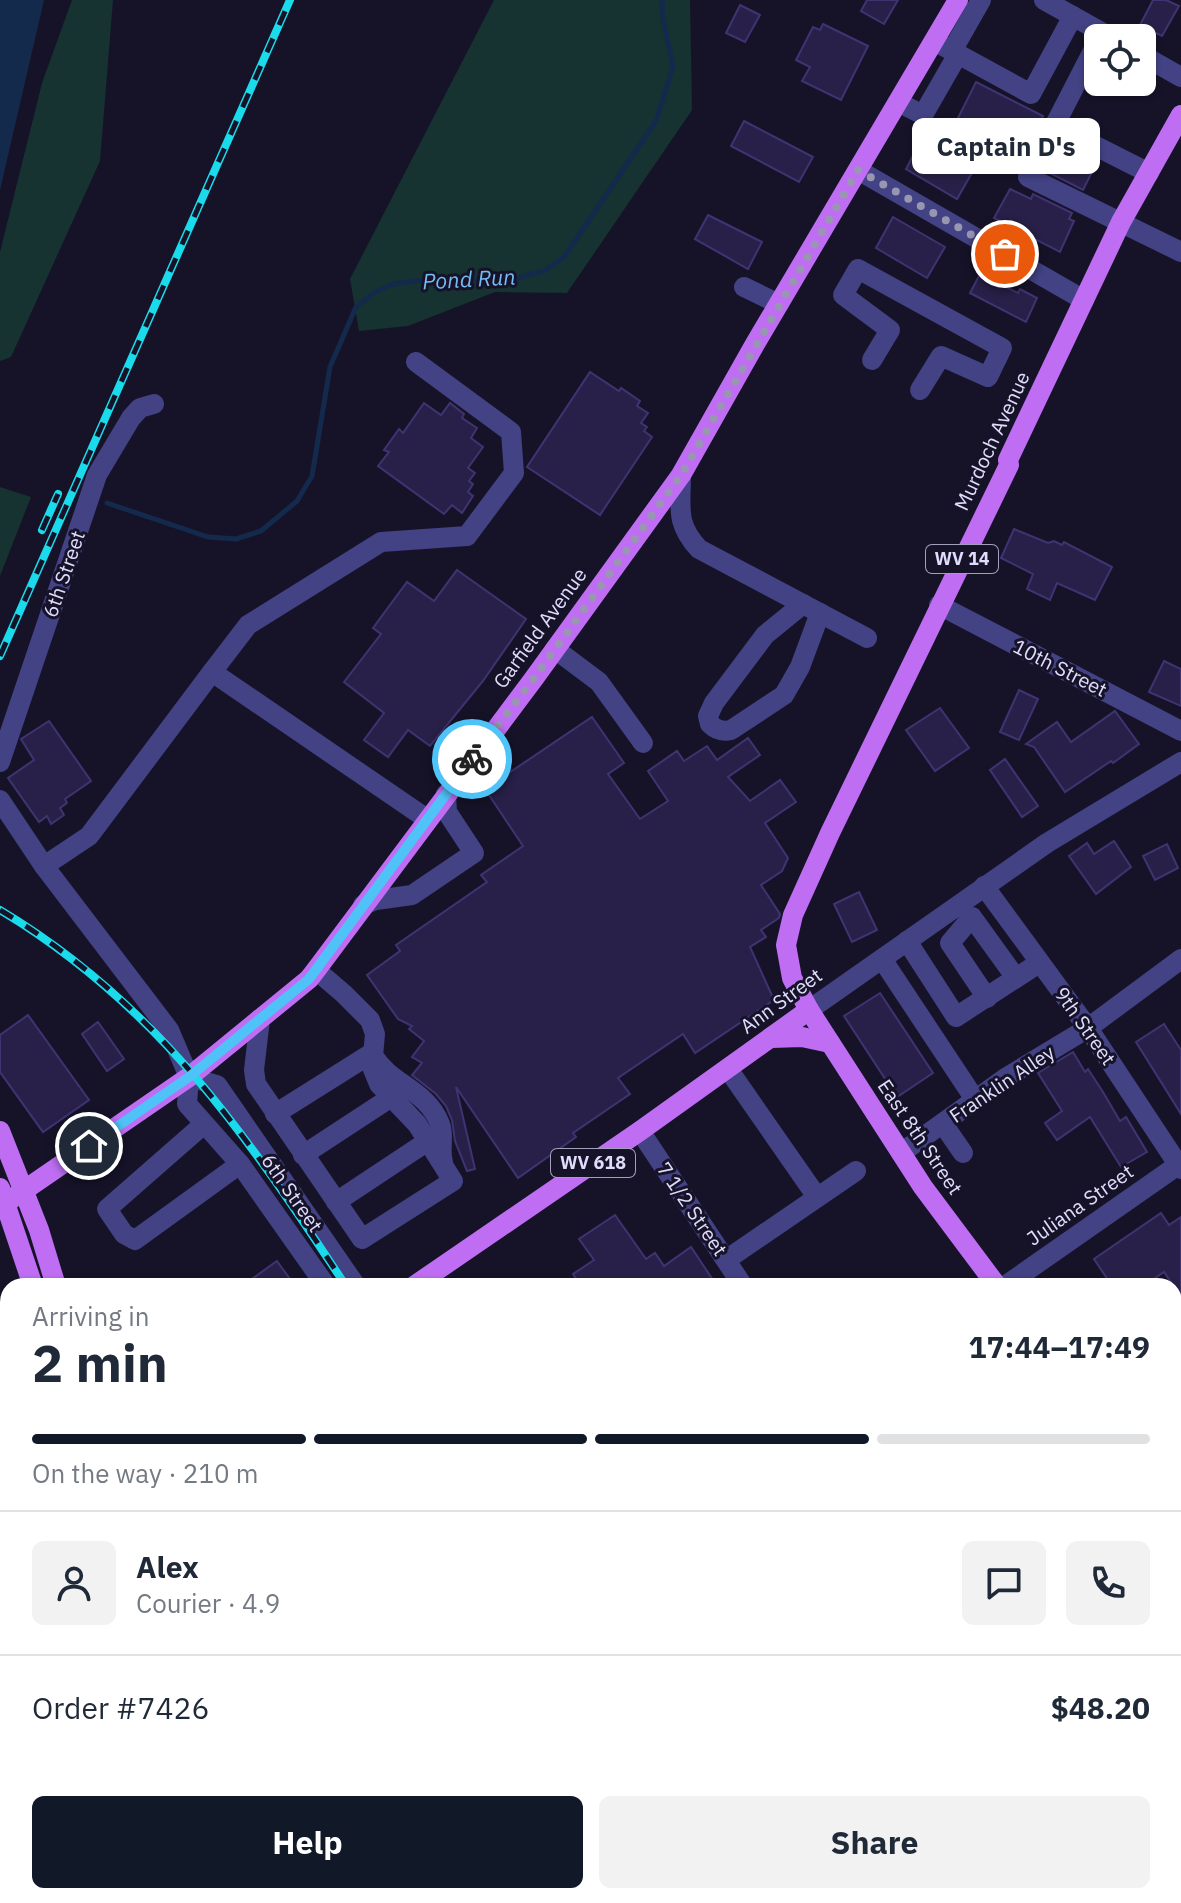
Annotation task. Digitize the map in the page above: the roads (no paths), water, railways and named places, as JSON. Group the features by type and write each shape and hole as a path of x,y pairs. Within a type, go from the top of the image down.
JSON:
{"main road":[{"name":"Garfield Avenue","path":"0,1207 189,1077 309,979 681,475 958,0"},
{"name":"Murdoch Avenue","path":"809,1010 788,968 787,934 830,833 1009,465 1008,460 1121,222 1181,115"},
{"name":"Ann Street","path":"426,1278 809,1010"},
{"name":"East 8th Street","path":"809,1010 923,1187 991,1278"},
{"path":"771,1038 802,1037 830,1043"},
{"path":"0,1131 39,1230 54,1278"},
{"path":"0,1188 30,1278"}],"street":[{"path":"898,102 923,115 981,0"},
{"path":"1044,0 1084,24"},
{"path":"934,41 1031,94 1073,16"},
{"path":"1156,63 1181,77"},
{"path":"1084,71 1028,177 1181,252"},
{"path":"1054,125 1149,173"},
{"path":"858,170 1084,300"},
{"path":"872,360 890,330 843,295 858,269 1002,348 988,377 941,356 920,390"},
{"path":"744,287 779,304"},
{"path":"44,866 89,836 248,625 381,542 467,536 514,473 511,432 416,362"},
{"name":"6th Street","path":"0,762 97,475 131,418 140,408 154,404"},
{"path":"681,475 681,525 699,549 867,638"},
{"name":"10th Street","path":"939,605 1181,731"},
{"path":"812,608 800,667 784,695 731,730 726,732 714,728 708,716 714,703 765,635 812,608"},
{"path":"555,649 599,682 643,743"},
{"path":"212,672 427,819"},
{"name":"Ann Street","path":"809,1010 1047,843 1181,762"},
{"path":"363,905 412,895 474,853 447,812 446,794"},
{"name":"6th Street","path":"0,800 44,866 169,1030 189,1077 187,1104 240,1164 320,1278"},
{"name":"9th Street","path":"984,886 1088,1028 1180,1166"},
{"path":"987,998 950,943 972,917 1016,978"},
{"path":"907,941 956,1017 1039,963"},
{"path":"882,959 976,1101"},
{"name":"Franklin Alley","path":"901,1153 1007,1077 1088,1028 1181,959"},
{"path":"260,1019 254,1070 256,1084 362,1239 453,1181 417,1124 379,1084 372,1067 375,1034 370,1020 316,970"},
{"path":"275,1114 372,1053"},
{"path":"372,1053 382,1070 417,1092 435,1113 443,1136 441,1156 444,1167"},
{"path":"728,1069 817,1197"},
{"name":"6th Street","path":"189,1077 217,1085 351,1278"},
{"path":"303,1155 390,1098"},
{"path":"204,1124 107,1209 124,1234 135,1240 240,1164"},
{"path":"943,1124 963,1153"},
{"name":"7 1/2 Street","path":"640,1131 738,1278"},
{"path":"336,1202 428,1141"},
{"name":"Juliana Street","path":"1017,1278 1180,1166"},
{"path":"726,1260 856,1171"},
{"path":"294,1195 319,1177"}],"water":[{"path":"0,0 44,0 0,190"}],"waterway":[{"name":"Pond Run","path":"107,503 208,537 236,539 261,531 297,501 312,476 330,367 356,307 375,292 393,284 434,279 506,281 544,271 564,257 656,121 673,67 662,0"}],"railway":[{"path":"0,656 290,0"},
{"path":"42,530 58,494"},
{"path":"0,910 56,947 107,988 196,1077 273,1177 341,1278"}],"place":[{"name":"Captain D's","path":"1005,254"}]}
